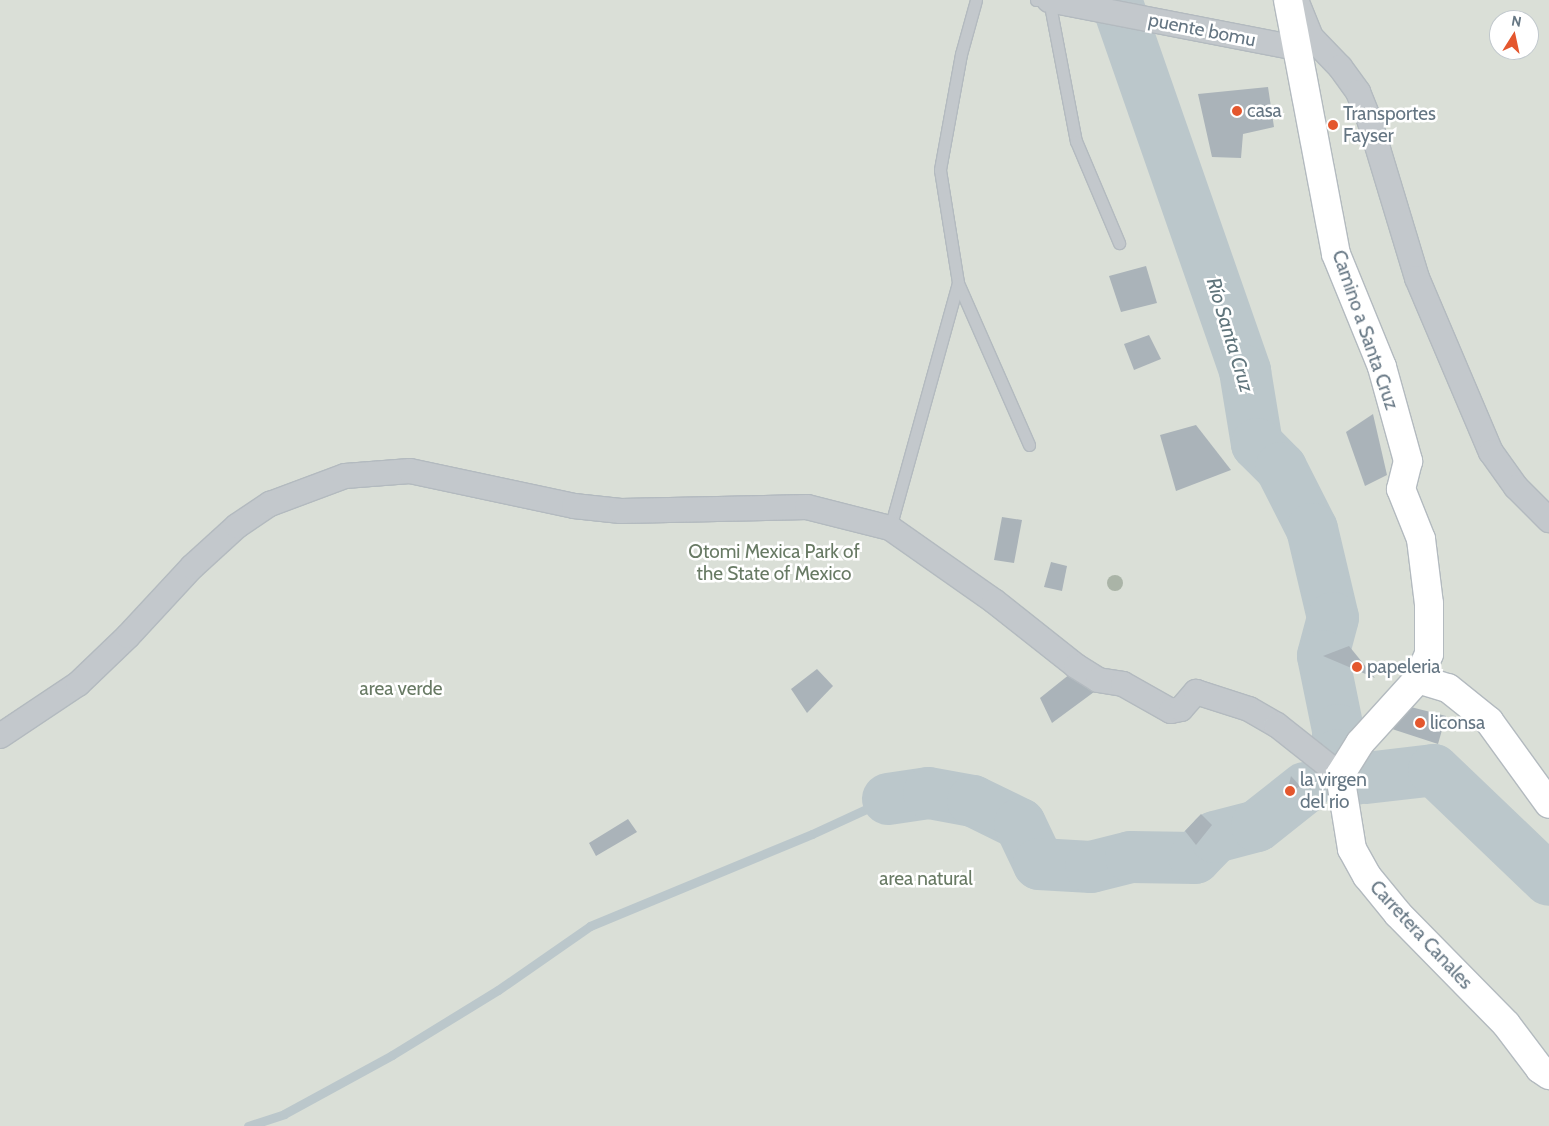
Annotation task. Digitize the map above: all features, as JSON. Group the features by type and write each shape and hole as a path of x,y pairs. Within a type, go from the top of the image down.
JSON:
{"main road":[{"name":"Camino a Santa Cruz","path":"1288,0 1336,254 1382,367 1408,461 1401,489 1421,539 1429,604 1430,654 1418,679"},
{"path":"1344,767 1418,679 1448,688 1489,721 1549,804"},
{"name":"Carretera Canales","path":"1344,767 1352,849 1366,876 1398,914 1506,1024 1540,1068 1549,1075"}],"street":[{"name":"puente bomu","path":"1050,0 1296,48"},
{"path":"1296,0 1310,37 1340,66 1358,92 1369,119 1417,278 1491,452 1516,487 1549,520"},
{"path":"0,736 78,684 236,526 270,504 346,476 410,471 574,506 621,511 807,507 890,528 994,601 1076,666 1098,680 1122,684 1171,711 1181,709 1196,692 1250,709 1344,767"}],"lane":[{"path":"976,0 961,54 940,170 958,283 1030,445"},
{"path":"1036,0 1050,0 1076,141 1119,243"},
{"path":"890,528 958,283"}],"green space":[{"name":"Otomi Mexica Park of the State of Mexico","path":"0,0 1549,0 1549,1126 0,1126"}],"building":[{"name":"casa","path":"1268,87 1274,127 1243,134 1241,158 1212,157 1198,94"},
{"path":"1146,266 1157,303 1121,312 1109,276"},
{"path":"1149,335 1161,359 1134,370 1124,344"},
{"path":"1373,414 1387,475 1365,486 1346,432"},
{"path":"1196,425 1231,470 1176,491 1160,435"},
{"path":"1002,517 1022,520 1014,563 994,560"},
{"path":"1051,562 1067,566 1062,591 1044,587"},
{"name":"papeleria","path":"1349,646 1375,678 1323,656"},
{"path":"817,669 833,686 807,713 791,689"},
{"path":"1075,670 1094,692 1052,723 1040,698"},
{"name":"liconsa","path":"1403,705 1446,716 1438,744 1392,729"},
{"name":"la virgen del rio","path":"1291,776 1300,786 1286,797"},
{"path":"1201,814 1212,825 1196,845 1185,831"},
{"path":"628,819 637,832 596,856 589,843"}],"waterway":[{"name":"Río Santa Cruz","path":"1116,0 1245,371 1257,444 1281,468 1312,529 1333,618 1323,656 1338,730 1338,755 1353,780"},
{"name":"Río Santa Cruz","path":"1366,778 1434,770 1549,880"},
{"path":"888,799 929,793 973,801 1020,824 1039,864 1091,867 1131,857 1195,858 1215,837 1257,826 1305,788"},
{"path":"248,1126 284,1114 392,1055 498,990 590,926 812,834 888,799"}],"place":[{"name":"casa","path":"1237,111"},
{"name":"Transportes Fayser","path":"1333,125"},
{"name":"papeleria","path":"1357,667"},
{"name":"liconsa","path":"1420,723"},
{"name":"la virgen del rio","path":"1290,791"}],"park label":[{"name":"area verde","path":"401,689"},
{"name":"area natural","path":"926,879"}]}
